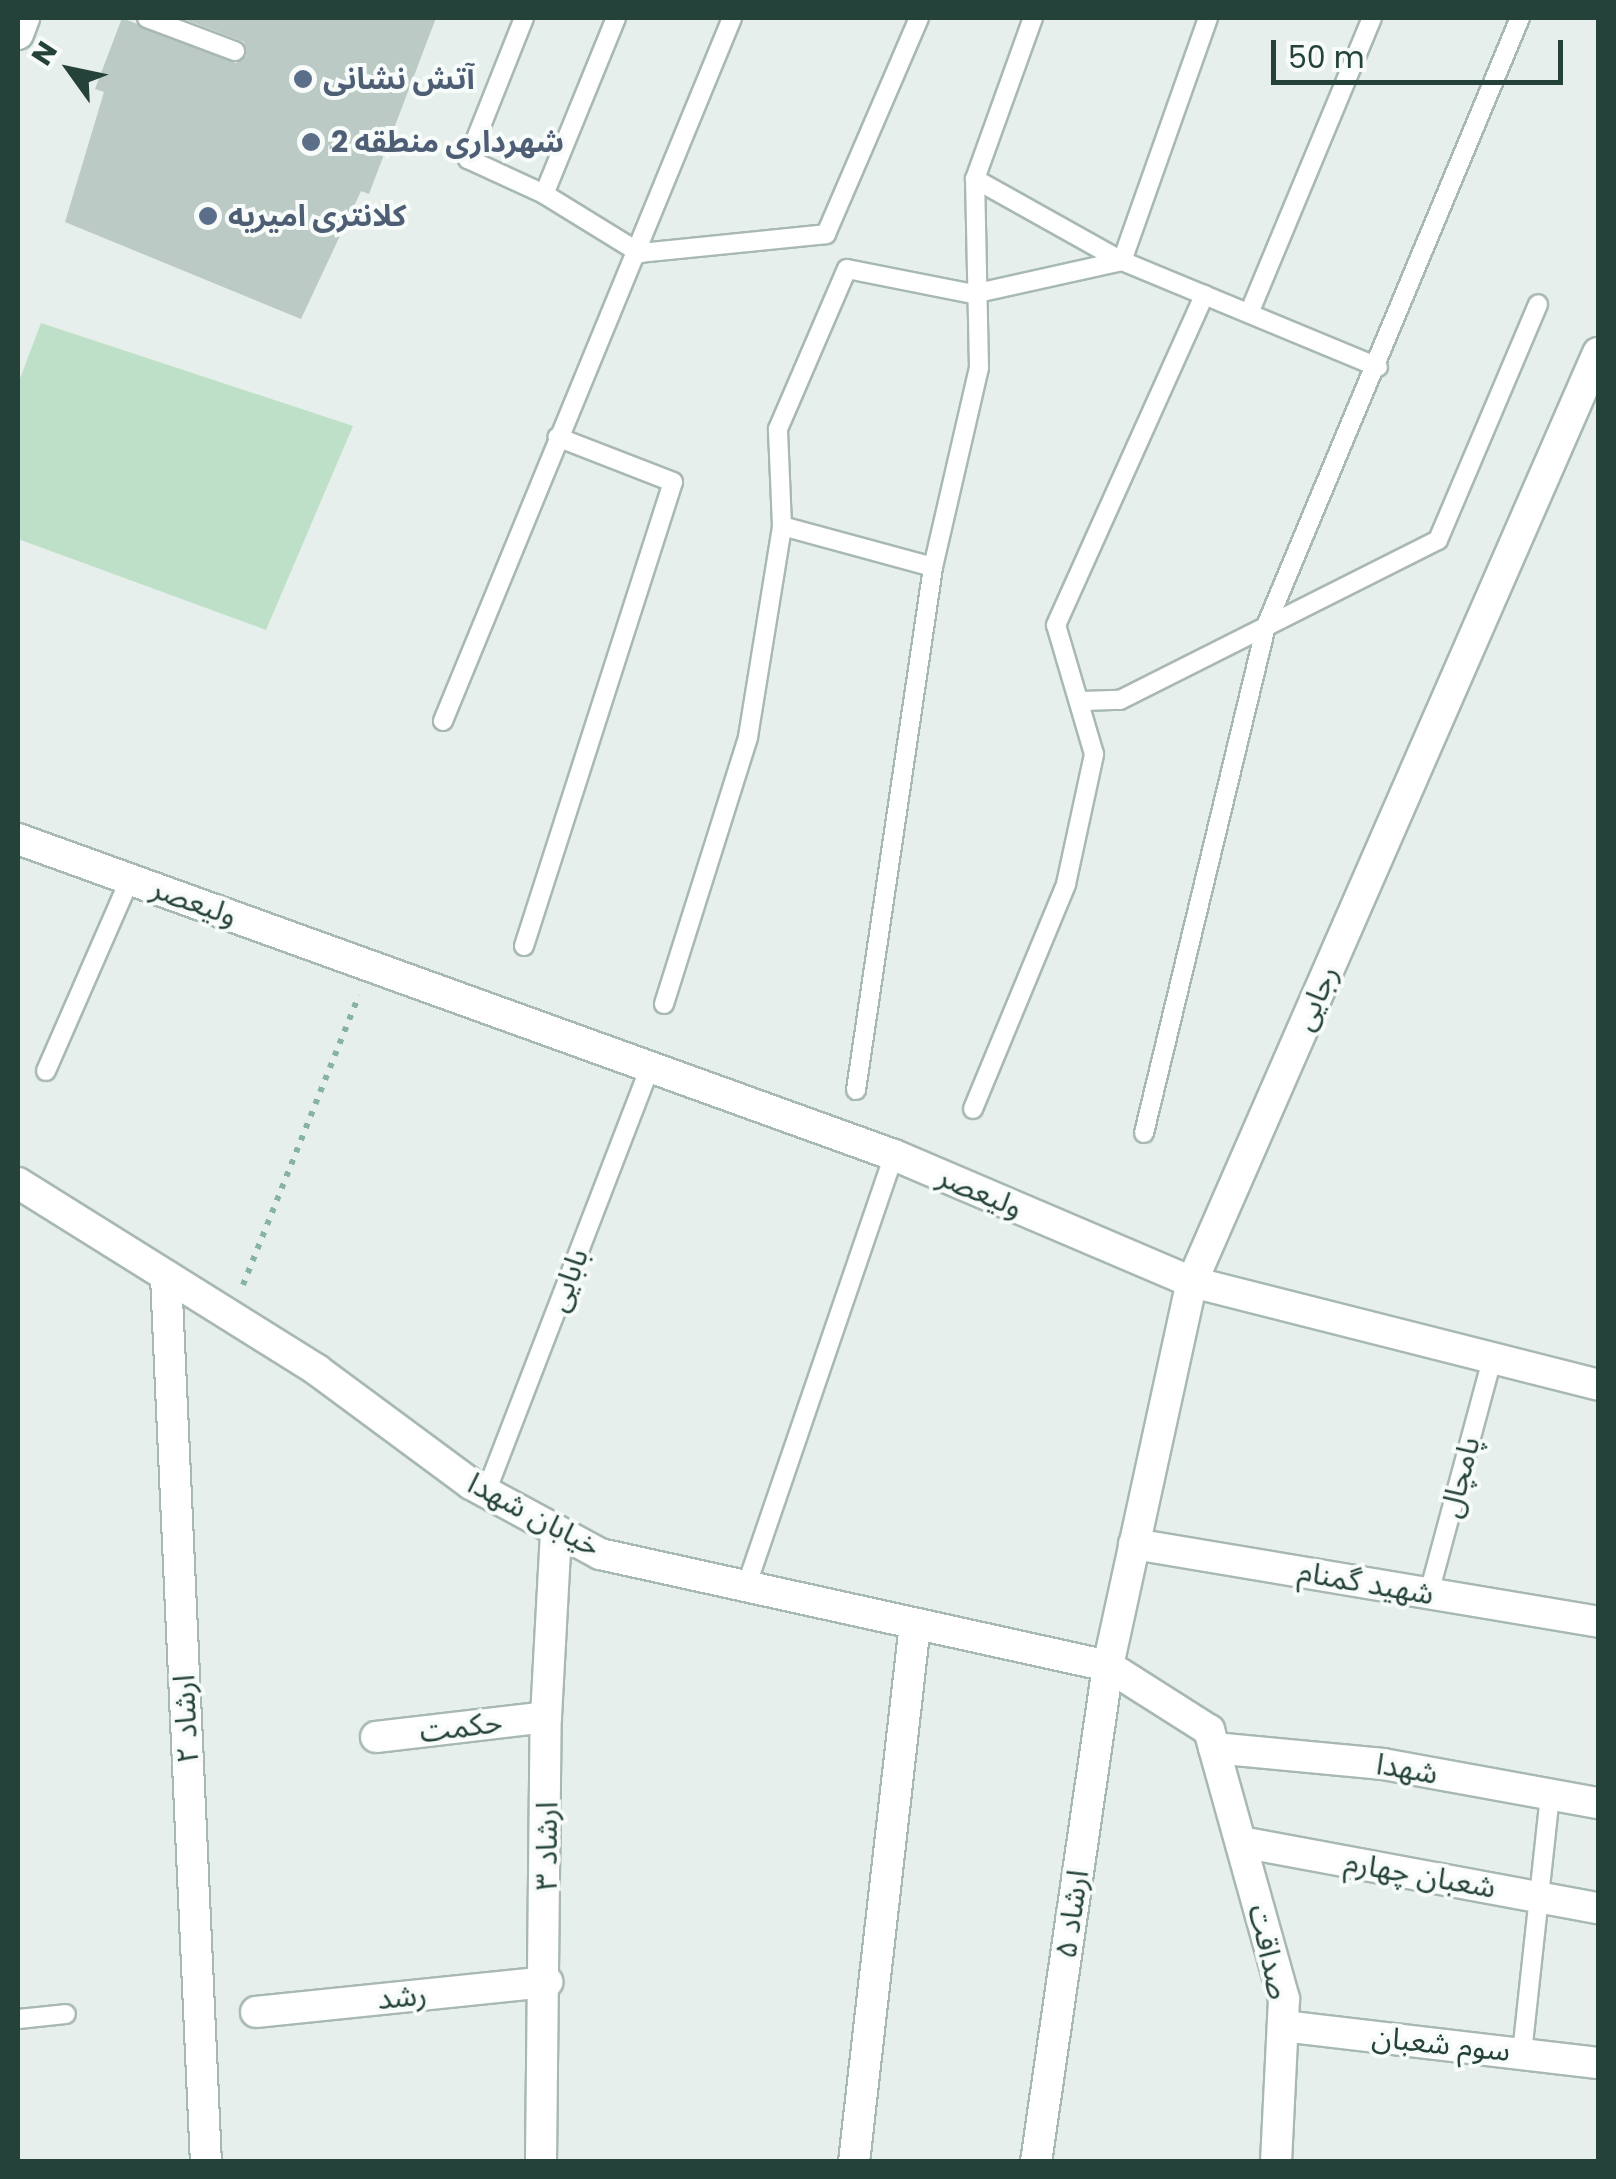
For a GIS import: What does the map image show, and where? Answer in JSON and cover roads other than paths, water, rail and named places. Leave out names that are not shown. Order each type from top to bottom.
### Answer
[{"type":"street","points":[[18,34],[24,18]]},
{"type":"street","name":"رجایی","points":[[1108,1666],[1192,1282],[1598,353]]},
{"type":"street","name":"ولیعصر","points":[[18,839],[894,1155],[1192,1282],[1598,1385]]},
{"type":"street","name":"خیابان شهدا","points":[[18,1183],[230,1316],[486,1492],[600,1554],[1108,1666],[1209,1730],[1214,1748]]},
{"type":"street","name":"ارشاد ۲","points":[[166,1276],[206,2162]]},
{"type":"street","name":"ارشاد ۳","points":[[541,2162],[547,1982],[546,1717],[556,1530]]},
{"type":"street","name":"شهید گمنام","points":[[1134,1544],[1598,1622]]},
{"type":"street","points":[[854,2162],[915,1624]]},
{"type":"street","name":"ارشاد ۵","points":[[1036,2162],[1108,1666]]},
{"type":"street","name":"حکمت","points":[[376,1737],[546,1717]]},
{"type":"street","name":"شهدا","points":[[1214,1748],[1383,1764],[1598,1803]]},
{"type":"street","name":"صداقت","points":[[1214,1748],[1284,1999],[1276,2162]]},
{"type":"street","name":"شعبان چهارم","points":[[1241,1842],[1598,1908]]},
{"type":"street","name":"رشد","points":[[256,2012],[547,1982]]},
{"type":"street","name":"سوم شعبان","points":[[1283,2026],[1598,2063]]},
{"type":"lane","points":[[147,18],[235,51]]},
{"type":"lane","points":[[524,18],[468,159],[544,194],[640,253],[826,234],[919,18]]},
{"type":"lane","points":[[544,194],[616,18]]},
{"type":"lane","points":[[444,721],[557,437],[640,253],[732,18]]},
{"type":"lane","points":[[856,1090],[933,566],[979,368],[974,294],[974,179],[1033,18]]},
{"type":"lane","points":[[1122,262],[1208,18]]},
{"type":"lane","points":[[1250,311],[1372,18]]},
{"type":"lane","points":[[1144,1133],[1266,626],[1378,367],[1520,18]]},
{"type":"lane","points":[[974,179],[1122,262],[1250,311],[1378,367]]},
{"type":"lane","points":[[664,1004],[748,737],[782,526],[778,429],[847,269],[974,294],[1122,262]]},
{"type":"lane","points":[[973,1109],[1066,884],[1094,754],[1082,700],[1056,624],[1204,295]]},
{"type":"lane","points":[[1082,700],[1120,700],[1438,540],[1538,304]]},
{"type":"lane","points":[[524,946],[673,482],[557,437]]},
{"type":"lane","points":[[782,526],[933,566]]},
{"type":"lane","points":[[46,1070],[130,879]]},
{"type":"lane","name":"بابایی","points":[[486,1492],[650,1067]]},
{"type":"lane","points":[[746,1586],[894,1155]]},
{"type":"lane","name":"پامچال","points":[[1429,1594],[1492,1360]]},
{"type":"lane","points":[[1522,2053],[1544,1897],[1550,1796]]},
{"type":"lane","points":[[18,2019],[66,2014]]},
{"type":"place","name":"آتش نشانی","points":[[303,79]]},
{"type":"place","name":"شهرداری منطقه 2","points":[[311,142]]},
{"type":"place","name":"کلانتری امیریه","points":[[208,216]]}]
